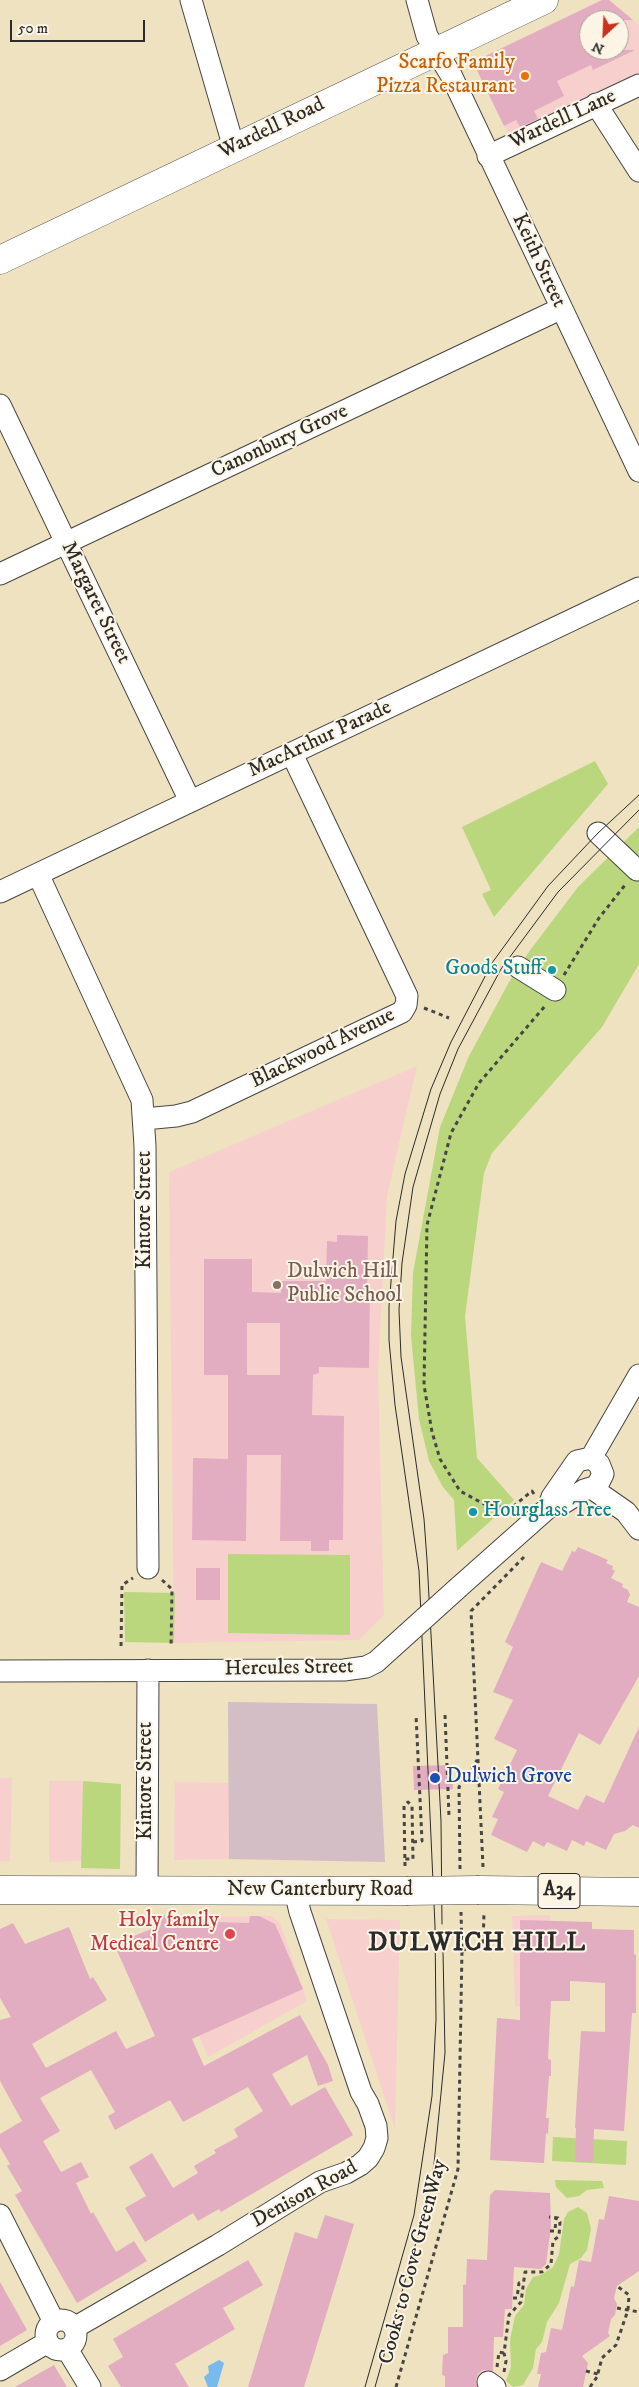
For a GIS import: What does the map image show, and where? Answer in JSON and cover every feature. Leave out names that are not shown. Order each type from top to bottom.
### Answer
[{"type":"main road","name":"Wardell Road","points":[[0,260],[544,0]]},
{"type":"main road","name":"New Canterbury Road","points":[[0,1890],[295,1892],[406,1878],[473,1890],[639,1892]]},
{"type":"street","points":[[191,0],[234,148]]},
{"type":"street","name":"Keith Street","points":[[417,0],[427,36],[451,75],[560,309],[639,471]]},
{"type":"street","name":"Wardell Lane","points":[[488,156],[639,85]]},
{"type":"street","points":[[596,104],[639,171]]},
{"type":"street","name":"Canonbury Grove","points":[[0,574],[560,309]]},
{"type":"street","name":"Margaret Street","points":[[0,405],[190,801]]},
{"type":"street","name":"MacArthur Parade","points":[[0,892],[639,588]]},
{"type":"street","name":"Blackwood Avenue","points":[[144,1119],[192,1112],[405,1007],[407,996],[292,754]]},
{"type":"street","points":[[598,832],[637,870]]},
{"type":"street","name":"Kintore Street","points":[[38,874],[138,1089],[144,1119],[148,1568]]},
{"type":"street","points":[[518,967],[555,990]]},
{"type":"street","points":[[541,1502],[552,1497],[570,1474],[577,1461],[591,1458],[639,1375]]},
{"type":"street","points":[[541,1502],[562,1504],[600,1483],[603,1474],[599,1464],[591,1458]]},
{"type":"street","points":[[570,1474],[573,1484],[589,1490],[626,1512],[639,1529]]},
{"type":"street","name":"Hercules Street","points":[[0,1671],[356,1669],[376,1662],[459,1587],[541,1502]]},
{"type":"street","name":"Kintore Street","points":[[147,1891],[148,1670]]},
{"type":"street","name":"Denison Road","points":[[74,2328],[218,2245],[320,2182],[353,2169],[368,2158],[374,2148],[377,2138],[376,2126],[368,2104],[361,2092],[300,1912],[295,1892]]},
{"type":"street","points":[[0,2215],[54,2322]]},
{"type":"street","points":[[0,2370],[57,2345],[75,2340],[74,2328],[65,2320],[54,2322],[46,2331],[57,2345],[90,2387]]},
{"type":"path","points":[[541,1502],[532,1491],[510,1510],[484,1504],[460,1491],[440,1459],[432,1432],[424,1385],[427,1225],[451,1133],[479,1083],[542,1010],[599,918],[637,870]]},
{"type":"path","points":[[405,1007],[449,1018]]},
{"type":"path","points":[[462,1950],[483,1946],[473,1890],[477,1760],[471,1611],[526,1556]]},
{"type":"path","points":[[121,1646],[122,1585],[148,1568],[172,1589],[171,1646]]},
{"type":"path","points":[[445,1714],[449,1816]]},
{"type":"path","points":[[413,1842],[422,1841],[416,1715]]},
{"type":"path","name":"Cooks to Cove GreenWay","points":[[396,2387],[458,2169],[462,1950],[473,1890],[459,1787],[477,1760]]},
{"type":"path","points":[[405,1859],[413,1859],[412,1806],[408,1802],[404,1806],[405,1859],[406,1878]]},
{"type":"path","points":[[495,2378],[506,2361],[504,2353],[509,2315],[520,2302],[525,2272],[542,2272],[551,2264],[553,2241],[558,2236],[560,2222],[556,2218],[550,2217]]},
{"type":"path","points":[[550,2231],[555,2231],[556,2218]]},
{"type":"path","points":[[513,2298],[517,2298],[519,2283],[523,2283]]},
{"type":"path","points":[[590,2387],[598,2374],[602,2358],[616,2345],[628,2310],[629,2295],[617,2286]]},
{"type":"path","points":[[617,2308],[639,2312]]},
{"type":"path","points":[[495,2378],[499,2352],[504,2353]]},
{"type":"path","points":[[586,2372],[598,2374]]},
{"type":"shaded area","points":[[602,0],[609,0],[621,10],[581,10]]},
{"type":"shaded area","points":[[579,11],[579,60],[629,60],[629,17],[639,25],[639,85],[515,143],[504,126],[474,64],[475,61]]},
{"type":"shaded area","name":"Dulwich Hill Public School","points":[[417,1066],[387,1196],[378,1373],[384,1615],[359,1640],[174,1643],[169,1172]]},
{"type":"shaded area","points":[[228,1702],[377,1704],[385,1862],[229,1859]]},
{"type":"shaded area","points":[[0,1778],[12,1778],[10,1862],[0,1861]]},
{"type":"shaded area","points":[[49,1781],[83,1781],[82,1861],[49,1862]]},
{"type":"shaded area","points":[[175,1782],[229,1783],[229,1859],[174,1860]]},
{"type":"shaded area","points":[[550,1915],[546,2012],[515,2006],[512,1916]]},
{"type":"shaded area","points":[[272,1916],[280,1923],[307,2001],[208,2057],[149,1917]]},
{"type":"shaded area","points":[[326,1919],[400,1920],[395,2129]]},
{"type":"green space","points":[[595,761],[608,784],[494,917],[482,894],[491,890],[462,827]]},
{"type":"green space","points":[[639,827],[639,964],[602,1027],[492,1153],[484,1173],[465,1316],[477,1458],[514,1500],[457,1551],[454,1500],[443,1487],[429,1461],[419,1419],[411,1336],[413,1273],[440,1127],[469,1056],[509,982],[528,953],[578,887]]},
{"type":"green space","points":[[228,1554],[350,1555],[350,1635],[228,1633]]},
{"type":"green space","points":[[124,1592],[175,1593],[174,1643],[125,1642]]},
{"type":"green space","points":[[83,1781],[121,1784],[120,1869],[81,1868]]},
{"type":"green space","points":[[553,2137],[627,2141],[626,2165],[552,2161]]},
{"type":"green space","points":[[555,2180],[602,2181],[604,2188],[587,2190],[579,2196],[567,2198],[556,2187]]},
{"type":"green space","points":[[578,2207],[587,2213],[591,2229],[587,2250],[581,2258],[570,2264],[559,2303],[547,2322],[542,2342],[536,2349],[533,2368],[523,2385],[513,2387],[506,2381],[511,2367],[510,2340],[515,2316],[524,2305],[526,2289],[533,2277],[541,2275],[553,2267],[559,2254],[564,2219],[568,2212]]},
{"type":"water","points":[[219,2360],[224,2363],[217,2387],[208,2387],[204,2377],[209,2373],[208,2366]]},
{"type":"building","points":[[602,0],[609,0],[621,10],[581,10]]},
{"type":"building","points":[[579,11],[579,60],[614,60],[593,70],[591,65],[557,81],[564,96],[534,111],[538,119],[520,127],[516,120],[504,126],[473,62]]},
{"type":"building","points":[[337,1235],[368,1236],[367,1292],[370,1292],[369,1368],[319,1367],[319,1373],[313,1375],[312,1415],[344,1416],[343,1540],[329,1540],[329,1551],[311,1551],[311,1541],[280,1541],[281,1455],[247,1455],[246,1541],[192,1540],[193,1458],[228,1459],[228,1375],[204,1375],[204,1259],[252,1259],[252,1292],[281,1293],[280,1281],[326,1281],[327,1241],[337,1242]],"holes":[[[247,1323],[280,1323],[280,1375],[247,1375]]]},
{"type":"building","points":[[578,1547],[608,1560],[606,1563],[613,1566],[612,1569],[615,1571],[611,1578],[623,1584],[622,1587],[628,1590],[630,1595],[627,1602],[639,1607],[639,1676],[600,1745],[579,1733],[548,1796],[578,1810],[586,1795],[604,1803],[639,1727],[639,1828],[633,1825],[625,1831],[614,1834],[606,1850],[586,1841],[584,1846],[572,1840],[567,1851],[547,1842],[544,1847],[533,1841],[527,1852],[491,1835],[498,1819],[492,1817],[504,1792],[498,1789],[517,1750],[494,1739],[513,1700],[493,1692],[513,1647],[505,1642],[541,1562],[562,1571],[572,1551],[575,1552]]},
{"type":"building","points":[[196,1568],[220,1568],[220,1600],[196,1600]]},
{"type":"building","points":[[452,1765],[453,1789],[414,1790],[413,1766]]},
{"type":"building","points":[[161,1915],[180,1916],[180,1921],[249,1923],[250,1916],[259,1916],[275,1924],[303,1989],[192,2039],[204,2066],[300,2015],[328,2065],[333,2081],[318,2086],[307,2055],[272,2074],[291,2106],[325,2087],[353,2135],[221,2212],[219,2209],[198,2221],[193,2213],[145,2242],[125,2208],[146,2196],[129,2167],[152,2153],[173,2188],[198,2173],[194,2166],[216,2153],[214,2150],[238,2137],[234,2129],[263,2111],[248,2087],[183,2122],[170,2100],[115,2130],[108,2116],[115,2112],[91,2070],[40,2098],[60,2131],[43,2141],[61,2172],[81,2162],[89,2177],[76,2183],[91,2214],[93,2212],[116,2252],[134,2241],[147,2261],[77,2303],[15,2195],[22,2191],[7,2166],[10,2164],[0,2147],[0,2134],[22,2121],[0,2081],[0,2020],[11,2017],[0,1998],[0,1929],[13,1923],[25,1944],[69,1927],[90,1979],[93,1977],[107,2000],[32,2044],[46,2068],[116,2031],[126,2049],[155,2036],[114,1944],[161,1925]]},
{"type":"building","points":[[520,1920],[592,1922],[592,1929],[634,1930],[636,2013],[632,2013],[624,2131],[594,2129],[593,2162],[575,2162],[575,2128],[581,2031],[605,2032],[605,1983],[570,1981],[570,2001],[551,2001],[548,2059],[551,2060],[551,2076],[549,2076],[546,2118],[549,2118],[544,2163],[490,2160],[497,2018],[520,2020]]},
{"type":"building","points":[[495,2190],[550,2193],[551,2227],[546,2264],[541,2269],[514,2267],[512,2309],[505,2309],[503,2337],[494,2337],[493,2371],[483,2370],[478,2374],[476,2380],[477,2387],[445,2387],[445,2376],[442,2375],[443,2355],[448,2353],[448,2327],[463,2327],[463,2285],[466,2284],[467,2259],[487,2260],[490,2195]]},
{"type":"building","points":[[609,2196],[639,2201],[639,2271],[617,2286],[614,2298],[617,2304],[615,2315],[611,2319],[608,2333],[610,2336],[582,2356],[588,2363],[583,2387],[538,2387],[541,2374],[537,2374],[541,2353],[546,2352],[551,2328],[562,2330],[571,2286],[574,2287],[579,2260],[591,2262],[599,2219],[604,2220]]},
{"type":"building","points":[[325,2215],[354,2224],[304,2387],[248,2387],[295,2232],[317,2239]]},
{"type":"building","points":[[248,2260],[263,2285],[223,2308],[235,2329],[175,2364],[189,2387],[121,2387],[108,2366],[123,2357],[113,2339]]},
{"type":"building","points":[[0,2282],[27,2330],[0,2346]]},
{"type":"building","points":[[54,2365],[67,2387],[15,2387]]},
{"type":"tram line","points":[[365,2387],[414,2215],[432,2096],[436,2020],[435,1926],[419,1571],[395,1405],[389,1340],[389,1306],[396,1221],[405,1174],[431,1089],[451,1042],[492,963],[548,886],[598,833],[639,795]]},
{"type":"tram line","points":[[442,1924],[441,1821],[427,1560],[424,1519],[401,1357],[399,1310],[402,1263],[413,1187],[440,1094],[458,1049],[501,969],[558,892],[639,810]]},
{"type":"tram line","points":[[375,2387],[424,2214],[434,2164],[445,2053],[443,1951]]},
{"type":"place","name":"Scarfo Family Pizza Restaurant","points":[[525,76]]},
{"type":"place","name":"Goods Stuff","points":[[552,970]]},
{"type":"place","name":"Dulwich Hill Public School","points":[[277,1285]]},
{"type":"place","name":"Hourglass Tree","points":[[473,1512]]},
{"type":"place","name":"Dulwich Grove","points":[[435,1778]]},
{"type":"place","name":"Holy family Medical Centre","points":[[230,1934]]},
{"type":"district","name":"DULWICH HILL","points":[[477,1945]]}]
